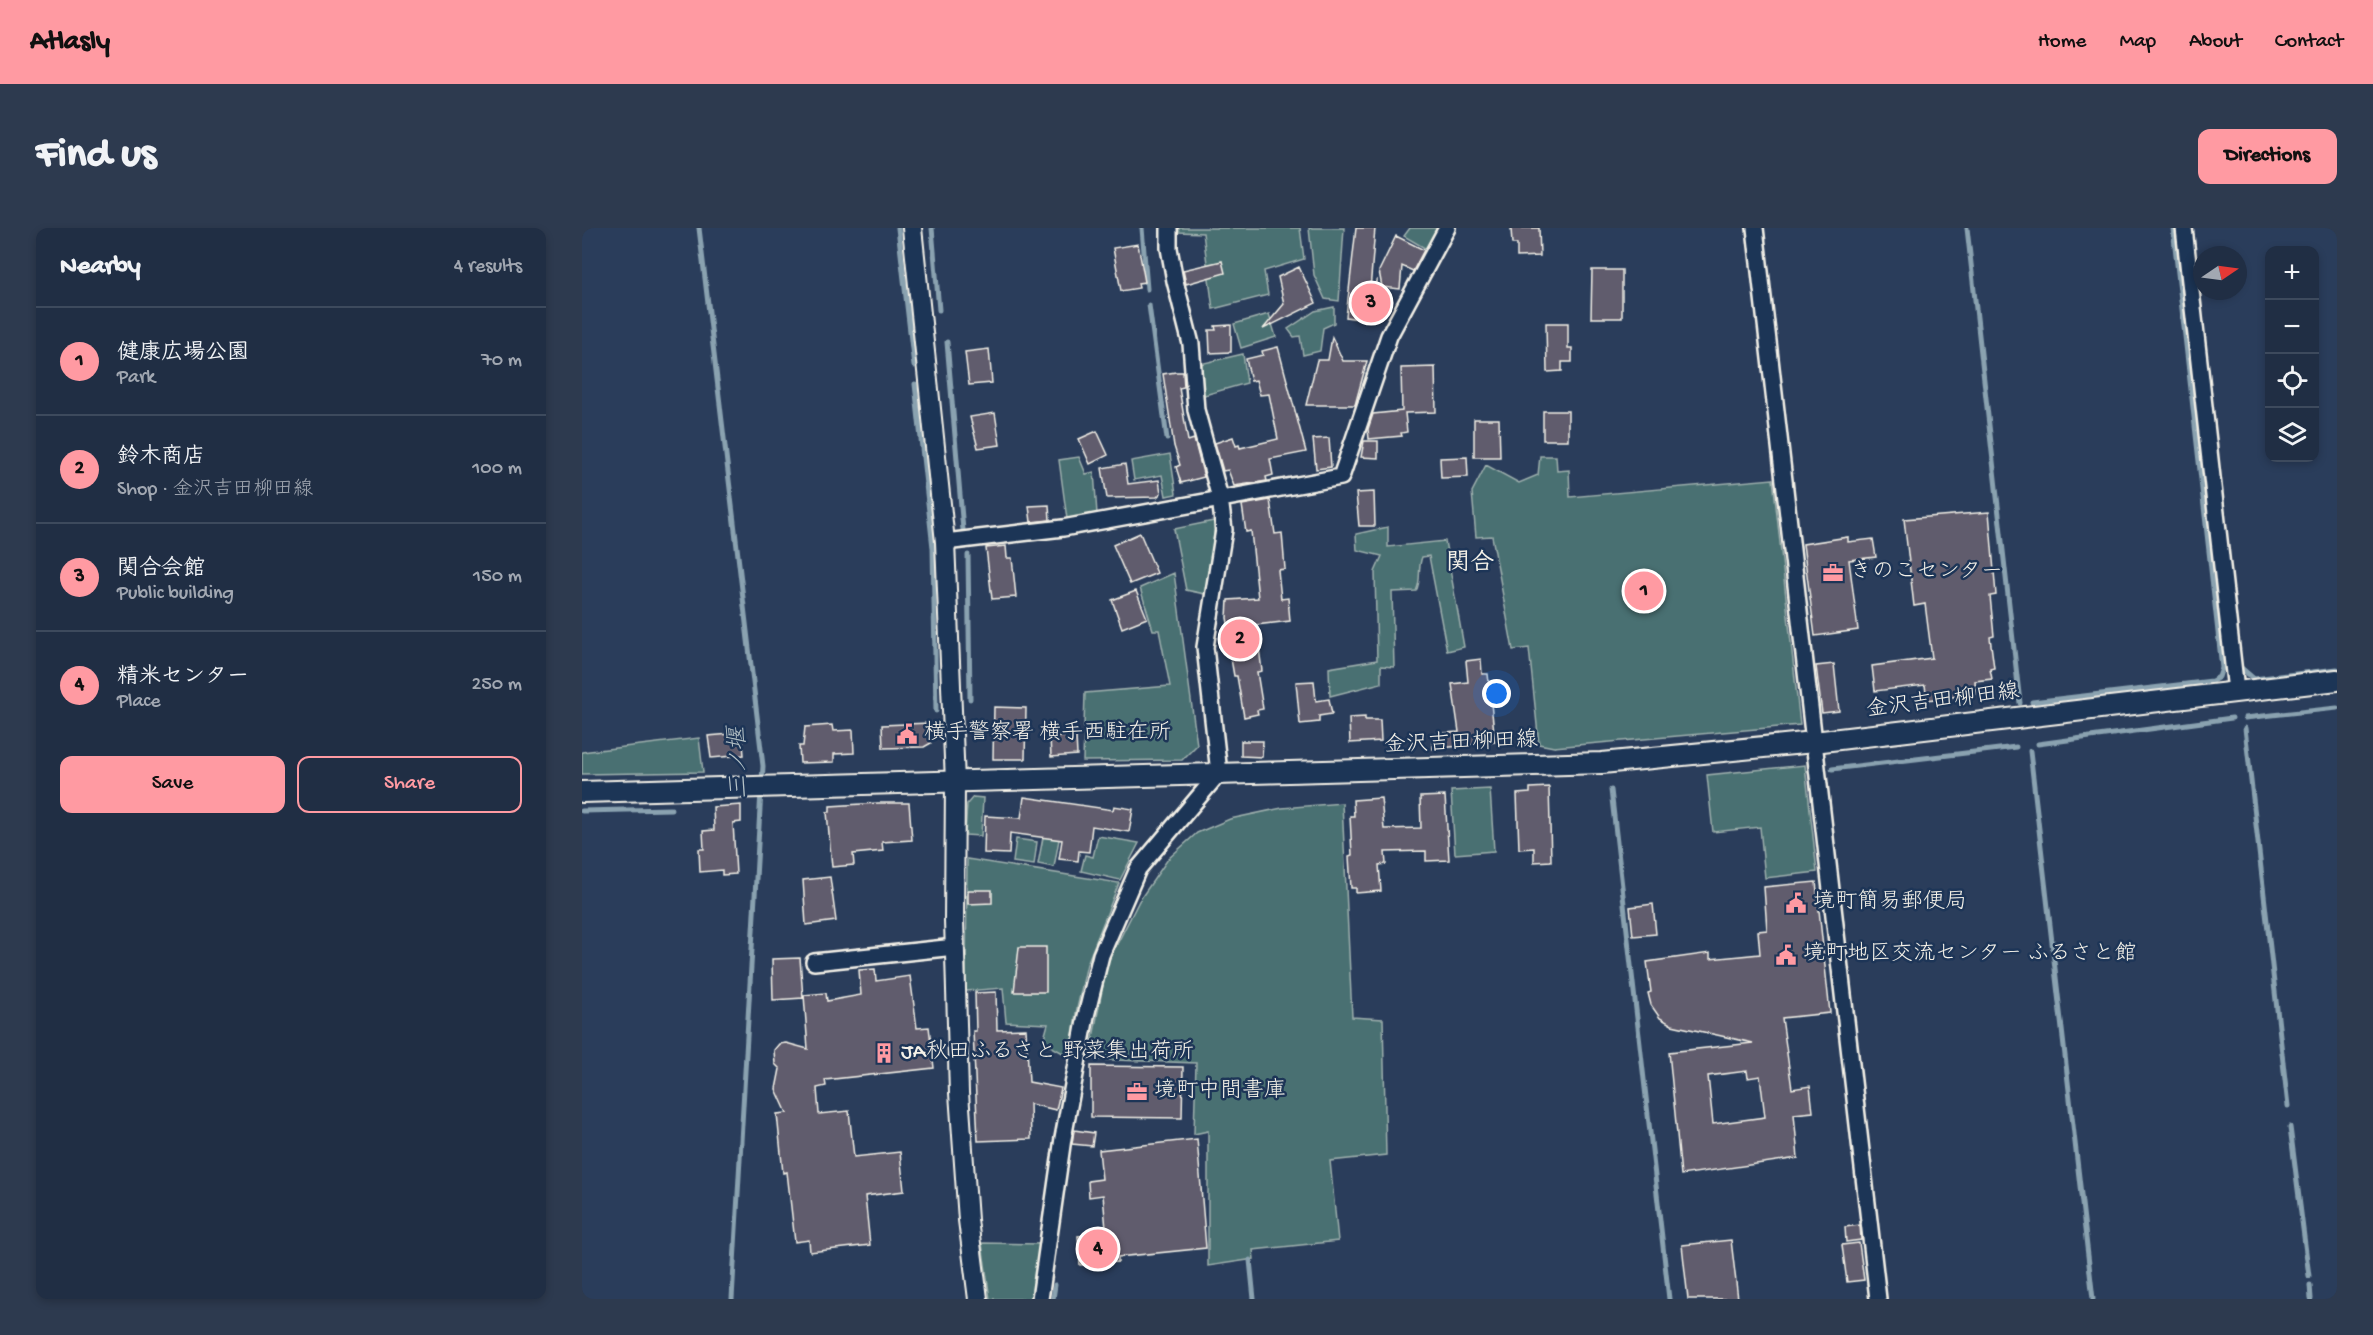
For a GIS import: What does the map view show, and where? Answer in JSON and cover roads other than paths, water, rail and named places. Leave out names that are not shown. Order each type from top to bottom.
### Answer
[{"type":"main road","name":"金沢吉田柳田線","points":[[582,792],[1602,763],[1814,742],[2337,680]]},
{"type":"street","points":[[912,228],[945,542],[955,782],[955,947],[961,1136],[978,1299]]},
{"type":"street","points":[[1040,1299],[1063,1138],[1086,1016],[1101,955],[1138,868],[1219,774],[1204,647],[1224,530],[1220,498],[1196,410],[1191,344],[1175,281],[1169,249],[1169,228]]},
{"type":"street","points":[[945,542],[1063,528],[1341,477],[1389,336],[1447,228]]},
{"type":"street","points":[[1755,228],[1878,1299]]},
{"type":"street","points":[[2184,228],[2236,691]]},
{"type":"street","points":[[814,962],[955,947]]},
{"type":"waterway","name":"三ノ堰","points":[[699,228],[763,766],[762,782]]},
{"type":"waterway","points":[[898,228],[914,366]]},
{"type":"waterway","points":[[932,228],[939,310]]},
{"type":"waterway","points":[[1142,228],[1147,289]]},
{"type":"waterway","points":[[1967,228],[2020,703]]},
{"type":"waterway","points":[[2032,702],[2212,681],[2219,677],[2222,668],[2173,228]]},
{"type":"waterway","points":[[1149,305],[1167,439]]},
{"type":"waterway","points":[[947,342],[963,530]]},
{"type":"waterway","points":[[915,384],[933,548],[936,711]]},
{"type":"waterway","points":[[968,555],[970,699]]},
{"type":"waterway","points":[[2239,663],[2239,666],[2254,679],[2337,669]]},
{"type":"waterway","points":[[2245,718],[2337,708]]},
{"type":"waterway","points":[[2038,744],[2232,718]]},
{"type":"waterway","points":[[2245,728],[2288,1106]]},
{"type":"waterway","points":[[1832,769],[2016,747]]},
{"type":"waterway","points":[[2030,751],[2093,1299]]},
{"type":"waterway","points":[[1611,790],[1669,1299]]},
{"type":"waterway","name":"三ノ堰","points":[[732,1299],[761,791]]},
{"type":"waterway","points":[[582,811],[671,809]]},
{"type":"waterway","points":[[2290,1127],[2309,1276]]},
{"type":"waterway","points":[[1250,1260],[1254,1299]]},
{"type":"waterway","points":[[1053,1299],[1055,1285]]},
{"type":"waterway","points":[[2310,1285],[2311,1299]]},
{"type":"place","name":"関合会館","points":[[1371,303]]},
{"type":"place","name":"きのこセンター","points":[[1833,573]]},
{"type":"place","name":"健康広場公園","points":[[1644,591]]},
{"type":"place","name":"鈴木商店","points":[[1240,639]]},
{"type":"place","name":"横手警察署 横手西駐在所","points":[[907,734]]},
{"type":"place","name":"境町簡易郵便局","points":[[1796,903]]},
{"type":"place","name":"境町地区交流センター ふるさと館","points":[[1786,955]]},
{"type":"place","name":"JA秋田ふるさと 野菜集出荷所","points":[[884,1053]]},
{"type":"place","name":"境町中間書庫","points":[[1137,1092]]},
{"type":"place","name":"精米センター","points":[[1098,1249]]},
{"type":"district","name":"関合","points":[[1470,564]]}]
